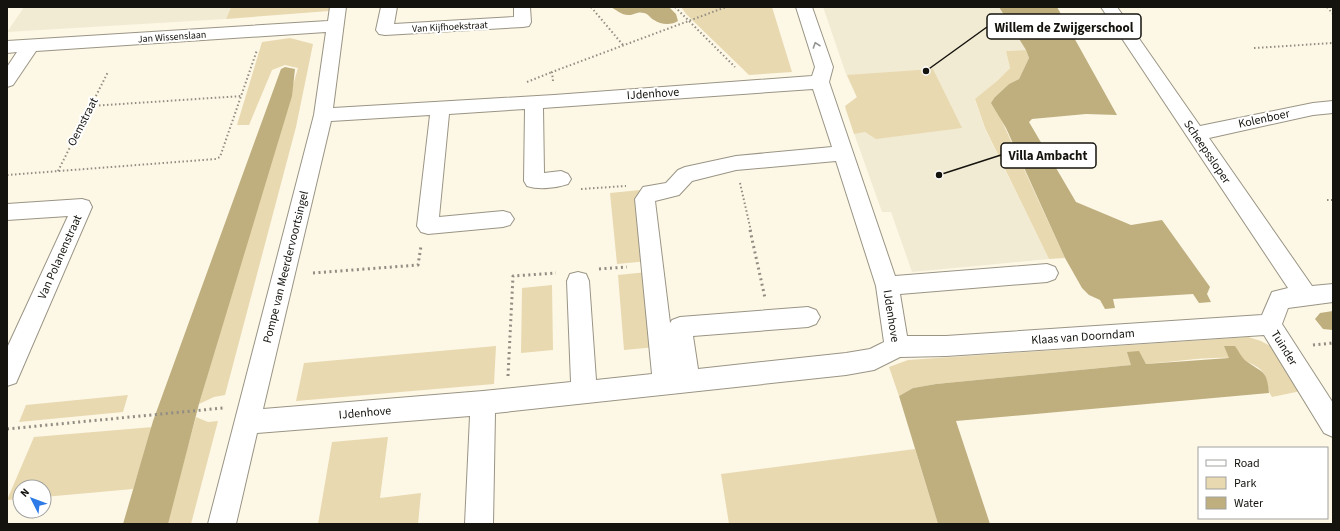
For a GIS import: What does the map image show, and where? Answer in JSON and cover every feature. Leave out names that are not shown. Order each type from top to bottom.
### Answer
[{"type":"street","name":"Van Kijfhoekstraat","points":[[389,7],[385,30],[523,22],[522,7]]},
{"type":"street","name":"IJdenhove","points":[[247,422],[495,401],[846,364],[874,359],[897,347],[887,286],[820,82],[824,67],[804,7]]},
{"type":"street","name":"Scheepssloper","points":[[1109,7],[1306,296]]},
{"type":"street","name":"Jan Wissenslaan","points":[[7,47],[264,31],[337,16]]},
{"type":"street","name":"Pompe van Meerdervoortsingel","points":[[222,524],[323,115],[337,16]]},
{"type":"street","points":[[7,81],[30,46]]},
{"type":"street","name":"IJdenhove","points":[[323,115],[544,102],[820,82]]},
{"type":"street","points":[[544,102],[534,181],[561,179]]},
{"type":"street","name":"Kolenboer","points":[[1195,134],[1313,109],[1333,107]]},
{"type":"street","points":[[440,108],[428,226],[504,219]]},
{"type":"street","points":[[676,382],[652,264],[645,199],[650,193],[672,190],[686,175],[736,163],[844,153]]},
{"type":"street","name":"Van Polanenstraat","points":[[7,212],[82,207],[7,375]]},
{"type":"street","points":[[887,286],[1047,273]]},
{"type":"street","points":[[578,276],[584,391]]},
{"type":"street","name":"Tuinder","points":[[1333,293],[1280,299],[1270,325],[1325,398],[1333,425]]},
{"type":"street","points":[[676,382],[680,327],[808,316]]},
{"type":"street","name":"Klaas van Doorndam","points":[[897,347],[946,346],[1270,325]]},
{"type":"street","points":[[479,524],[495,401]]},
{"type":"path","points":[[591,7],[623,45]]},
{"type":"path","points":[[675,7],[754,86]]},
{"type":"path","points":[[544,102],[552,72],[726,7]]},
{"type":"path","points":[[1327,7],[1333,14]]},
{"type":"path","points":[[7,175],[216,160],[220,157],[264,31]]},
{"type":"path","points":[[1254,48],[1333,43]]},
{"type":"path","name":"Oemstraat","points":[[58,171],[108,72]]},
{"type":"path","points":[[91,106],[242,96]]},
{"type":"path","points":[[736,163],[770,320]]},
{"type":"path","points":[[561,179],[563,191],[641,185],[650,193]]},
{"type":"path","points":[[1327,200],[1333,200]]},
{"type":"path","points":[[495,401],[513,276],[578,276],[652,264]]},
{"type":"path","points":[[313,273],[418,265]]},
{"type":"path","points":[[7,429],[209,409]]},
{"type":"shaded area","points":[[24,7],[231,7],[226,19],[7,32]]},
{"type":"shaded area","points":[[823,7],[999,7],[1026,50],[1006,51],[1010,68],[975,100],[985,129],[1049,259],[912,272],[891,212],[882,212],[845,108],[857,98],[846,74]]},
{"type":"green space","points":[[231,7],[330,7],[329,11],[226,19]]},
{"type":"green space","points":[[681,7],[772,7],[792,72],[749,75],[686,14]]},
{"type":"green space","points":[[290,38],[313,44],[296,127],[225,395],[214,397],[199,404],[298,68],[285,65],[272,70],[249,125],[237,125],[262,42]]},
{"type":"green space","points":[[1026,50],[1029,58],[1019,79],[1009,84],[995,97],[1000,117],[1065,258],[1049,259],[985,128],[975,99],[1010,68],[1006,51]]},
{"type":"green space","points":[[933,69],[962,128],[876,139],[865,132],[854,134],[845,106],[857,97],[847,75]]},
{"type":"green space","points":[[640,190],[649,261],[617,264],[610,193]]},
{"type":"green space","points":[[647,272],[656,347],[624,350],[618,275]]},
{"type":"green space","points":[[552,285],[553,350],[521,353],[522,288]]},
{"type":"green space","points":[[1248,337],[1261,341],[1272,347],[1301,391],[1272,397],[1263,372],[1250,363],[1242,360],[1229,358],[1208,358],[1146,364],[1139,352],[1131,365],[936,384],[913,388],[899,396],[889,367],[908,360]]},
{"type":"green space","points":[[496,346],[494,384],[296,401],[304,363]]},
{"type":"green space","points":[[128,395],[123,412],[19,422],[26,405]]},
{"type":"green space","points":[[196,417],[208,422],[218,421],[191,524],[166,524]]},
{"type":"green space","points":[[153,427],[133,489],[52,496],[52,479],[16,479],[34,437]]},
{"type":"green space","points":[[388,437],[380,498],[421,493],[418,524],[318,524],[332,442]]},
{"type":"green space","points":[[915,449],[938,524],[729,524],[721,474]]},
{"type":"green space","points":[[12,488],[12,500],[7,500]]},
{"type":"water","points":[[611,7],[669,7],[676,14],[678,21],[663,24],[640,12],[626,15]]},
{"type":"water","points":[[999,7],[1057,7],[1117,115],[1086,114],[1032,119],[1029,122],[1076,202],[1131,225],[1162,220],[1210,287],[1207,294],[1211,302],[1199,303],[1193,294],[1113,299],[1115,308],[1105,309],[1100,300],[1089,295],[1082,288],[1065,258],[1006,128],[991,103],[995,97],[1009,84],[1019,79],[1029,58],[1026,50]]},
{"type":"water","points":[[285,67],[295,69],[292,96],[199,404],[168,524],[123,524],[153,421],[281,69]]},
{"type":"water","points":[[1333,311],[1333,330],[1323,329],[1315,319],[1320,313]]},
{"type":"water","points":[[1224,346],[1235,346],[1245,360],[1263,372],[1267,380],[1269,393],[956,421],[990,524],[938,524],[899,396],[913,388],[936,384],[1131,365],[1127,352],[1139,351],[1146,364],[1229,358]]},
{"type":"place","name":"Willem de Zwijgerschool","points":[[926,71]]},
{"type":"place","name":"Villa Ambacht","points":[[939,175]]}]
